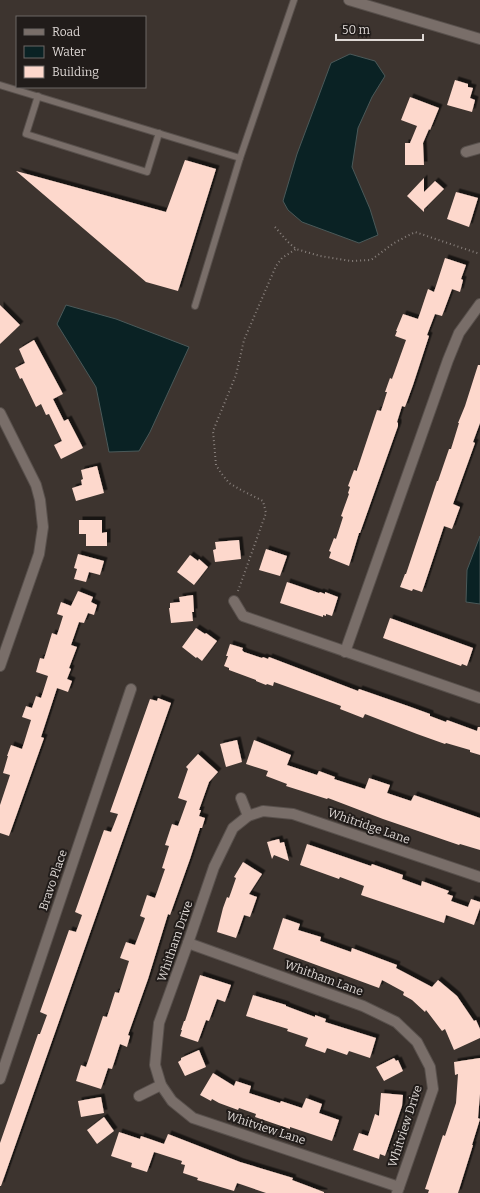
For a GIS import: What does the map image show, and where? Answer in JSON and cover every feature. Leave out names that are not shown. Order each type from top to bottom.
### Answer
[{"type":"street","points":[[349,0],[480,39]]},
{"type":"street","points":[[466,152],[480,148]]},
{"type":"street","points":[[345,652],[448,360],[459,333],[480,304]]},
{"type":"street","points":[[0,413],[36,485],[40,500],[43,527],[37,559],[0,666]]},
{"type":"street","points":[[234,601],[243,616],[480,698]]},
{"type":"street","name":"Bravo Place","points":[[0,1079],[131,689]]},
{"type":"street","points":[[241,798],[248,816]]},
{"type":"street","name":"Whitridge Lane","points":[[248,816],[263,812],[293,814],[480,877]]},
{"type":"street","name":"Whitham Drive","points":[[161,1085],[155,1064],[159,1023],[214,867],[233,828],[248,816]]},
{"type":"street","name":"Whitham Lane","points":[[188,943],[363,1006],[396,1022],[417,1042],[430,1067]]},
{"type":"street","name":"Whitview Drive","points":[[398,1190],[433,1089],[430,1067]]},
{"type":"street","points":[[139,1096],[161,1085]]},
{"type":"street","name":"Whitview Lane","points":[[161,1085],[172,1101],[193,1118],[398,1190]]},
{"type":"lane","points":[[195,306],[240,158],[294,0]]},
{"type":"lane","points":[[0,85],[240,158]]},
{"type":"lane","points":[[38,96],[26,134],[147,172],[159,133]]},
{"type":"path","points":[[275,227],[288,242],[296,248],[320,256],[351,261],[371,260],[394,243],[415,232],[480,254]]},
{"type":"path","points":[[234,601],[266,513],[263,501],[241,490],[220,473],[216,465],[213,431],[236,375],[244,340],[276,266],[282,258],[296,248]]},
{"type":"water","points":[[350,54],[375,61],[385,76],[372,97],[358,128],[352,167],[370,209],[378,235],[359,243],[302,222],[288,210],[283,201],[297,154],[331,63]]},
{"type":"water","points":[[66,305],[116,319],[189,347],[150,432],[139,451],[109,452],[96,387],[57,324]]},
{"type":"water","points":[[480,536],[480,604],[466,602],[467,570]]},
{"type":"building","points":[[455,80],[468,84],[468,87],[473,88],[470,98],[475,100],[472,112],[447,105]]},
{"type":"building","points":[[410,97],[439,108],[423,143],[424,165],[405,165],[405,143],[410,143],[417,126],[401,120]]},
{"type":"building","points":[[185,160],[216,169],[178,291],[146,282],[16,171],[166,212]]},
{"type":"building","points":[[424,178],[424,192],[435,181],[444,189],[424,209],[424,212],[407,196]]},
{"type":"building","points":[[456,192],[478,198],[469,227],[447,219]]},
{"type":"building","points":[[445,258],[466,265],[461,279],[463,280],[460,292],[452,289],[442,316],[435,314],[427,335],[429,336],[413,385],[405,407],[402,406],[397,422],[398,426],[359,533],[349,566],[329,558],[331,552],[329,551],[334,538],[336,539],[343,517],[341,516],[349,494],[350,487],[348,486],[354,470],[357,471],[377,410],[381,411],[387,392],[385,392],[390,378],[392,379],[406,340],[395,336],[396,331],[403,314],[418,319],[428,289],[434,292]]},
{"type":"building","points":[[0,305],[20,325],[0,344]]},
{"type":"building","points":[[34,340],[63,394],[53,399],[64,421],[68,419],[83,448],[61,459],[54,445],[62,441],[49,414],[46,415],[41,404],[36,407],[22,378],[20,379],[15,368],[25,363],[19,349]]},
{"type":"building","points":[[478,365],[480,365],[480,423],[473,442],[475,443],[453,504],[460,507],[452,529],[444,526],[422,592],[413,589],[412,591],[400,587],[406,574],[437,481],[449,449],[451,449],[458,423]]},
{"type":"building","points":[[97,466],[104,493],[76,501],[72,488],[82,485],[81,480],[83,479],[81,470]]},
{"type":"building","points":[[79,520],[102,520],[102,533],[107,532],[107,546],[86,546],[86,534],[79,534]]},
{"type":"building","points":[[239,540],[241,559],[215,562],[213,550],[216,549],[215,542]]},
{"type":"building","points":[[266,549],[287,556],[280,576],[259,570]]},
{"type":"building","points":[[78,554],[104,561],[100,575],[89,572],[86,582],[74,579],[77,569],[74,568]]},
{"type":"building","points":[[190,555],[198,561],[199,559],[208,567],[194,585],[177,572]]},
{"type":"building","points":[[287,582],[319,593],[325,594],[325,592],[338,597],[332,616],[326,614],[326,616],[323,615],[323,617],[280,603]]},
{"type":"building","points":[[78,591],[93,597],[91,602],[97,605],[94,615],[88,613],[84,623],[79,622],[71,645],[77,647],[69,668],[71,669],[67,679],[72,681],[68,692],[57,688],[41,737],[44,738],[9,836],[0,833],[0,805],[10,775],[3,773],[7,756],[11,745],[22,749],[31,720],[22,717],[26,706],[32,708],[36,696],[41,698],[48,676],[36,672],[40,658],[44,659],[52,633],[57,635],[63,616],[57,614],[61,602],[71,606]]},
{"type":"building","points":[[193,595],[193,621],[171,623],[169,608],[170,603],[180,602],[179,597]]},
{"type":"building","points":[[390,618],[473,648],[467,666],[462,664],[461,666],[383,638]]},
{"type":"building","points":[[196,628],[217,641],[202,661],[182,647]]},
{"type":"building","points":[[230,644],[243,648],[242,650],[244,652],[262,658],[268,659],[269,657],[358,691],[359,689],[430,714],[430,716],[446,722],[447,720],[477,731],[478,727],[480,727],[480,755],[470,752],[470,750],[446,743],[445,744],[365,714],[363,718],[340,709],[341,706],[274,682],[273,686],[266,685],[229,670],[229,668],[224,666],[228,656],[226,656]]},
{"type":"building","points":[[158,698],[171,703],[0,1186],[0,1143],[38,1034],[40,1034],[47,1015],[40,1012],[69,930],[76,932],[82,915],[75,912],[104,830],[111,832],[118,814],[110,812],[150,699],[157,701]]},
{"type":"building","points":[[237,740],[242,762],[226,767],[220,744]]},
{"type":"building","points":[[254,740],[291,755],[287,765],[317,775],[319,771],[335,777],[334,779],[365,789],[369,778],[390,785],[387,793],[411,801],[414,795],[480,818],[480,850],[460,844],[459,845],[328,798],[327,799],[286,786],[287,784],[266,776],[268,771],[246,764]]},
{"type":"building","points":[[198,754],[218,772],[209,782],[199,810],[201,810],[199,816],[205,818],[202,828],[200,828],[170,915],[168,914],[148,979],[128,1035],[130,1036],[127,1047],[120,1044],[112,1069],[108,1068],[101,1089],[76,1081],[81,1065],[86,1067],[103,1016],[107,1017],[115,992],[119,993],[129,961],[120,958],[126,942],[135,945],[145,918],[140,916],[147,895],[155,898],[165,869],[162,868],[169,846],[165,845],[172,824],[178,826],[187,801],[178,798],[188,769],[186,767]]},
{"type":"building","points":[[279,839],[280,843],[284,842],[289,861],[274,855],[272,859],[267,842]]},
{"type":"building","points":[[307,844],[371,866],[372,864],[403,875],[402,879],[421,886],[422,881],[449,891],[447,894],[453,896],[451,901],[468,907],[471,899],[480,902],[480,908],[474,925],[446,915],[444,923],[361,895],[364,886],[300,865]]},
{"type":"building","points":[[243,862],[262,874],[249,894],[257,897],[250,917],[244,915],[236,938],[217,932],[223,908],[227,897],[229,898],[236,878],[234,877]]},
{"type":"building","points":[[283,918],[300,924],[298,930],[321,937],[320,941],[351,952],[352,948],[397,965],[396,968],[432,987],[438,980],[457,996],[474,1021],[476,1020],[480,1029],[480,1038],[454,1050],[445,1029],[442,1031],[426,1010],[425,1012],[412,1000],[403,995],[404,992],[382,980],[379,988],[273,949]]},
{"type":"building","points":[[200,975],[231,985],[225,1002],[217,999],[209,1021],[206,1020],[198,1042],[180,1036]]},
{"type":"building","points":[[253,995],[286,1005],[315,1017],[315,1015],[326,1019],[325,1022],[376,1038],[370,1058],[349,1051],[347,1055],[327,1048],[325,1053],[305,1046],[308,1038],[287,1031],[288,1029],[246,1016]]},
{"type":"building","points":[[199,1050],[206,1067],[185,1076],[178,1062],[181,1058]]},
{"type":"building","points":[[394,1058],[396,1061],[398,1060],[403,1071],[384,1081],[376,1067]]},
{"type":"building","points":[[480,1058],[478,1118],[480,1119],[458,1193],[428,1193],[429,1190],[425,1189],[443,1135],[445,1136],[456,1103],[458,1074],[455,1075],[454,1062]]},
{"type":"building","points":[[213,1073],[234,1086],[236,1081],[251,1086],[249,1093],[280,1103],[281,1101],[302,1108],[306,1098],[322,1104],[319,1113],[339,1120],[332,1141],[255,1117],[256,1114],[239,1108],[238,1110],[212,1099],[211,1101],[200,1095]]},
{"type":"building","points":[[381,1093],[403,1095],[402,1106],[385,1156],[380,1154],[379,1159],[353,1150],[359,1133],[368,1136],[375,1114],[379,1116]]},
{"type":"building","points":[[101,1097],[104,1113],[81,1117],[78,1101]]},
{"type":"building","points":[[104,1117],[114,1131],[97,1144],[87,1130]]},
{"type":"building","points":[[119,1132],[140,1139],[141,1136],[164,1144],[168,1134],[240,1162],[293,1178],[292,1180],[324,1193],[266,1193],[237,1183],[234,1191],[197,1180],[198,1178],[183,1173],[185,1165],[181,1164],[182,1161],[154,1152],[147,1172],[131,1167],[132,1163],[111,1156]]}]
